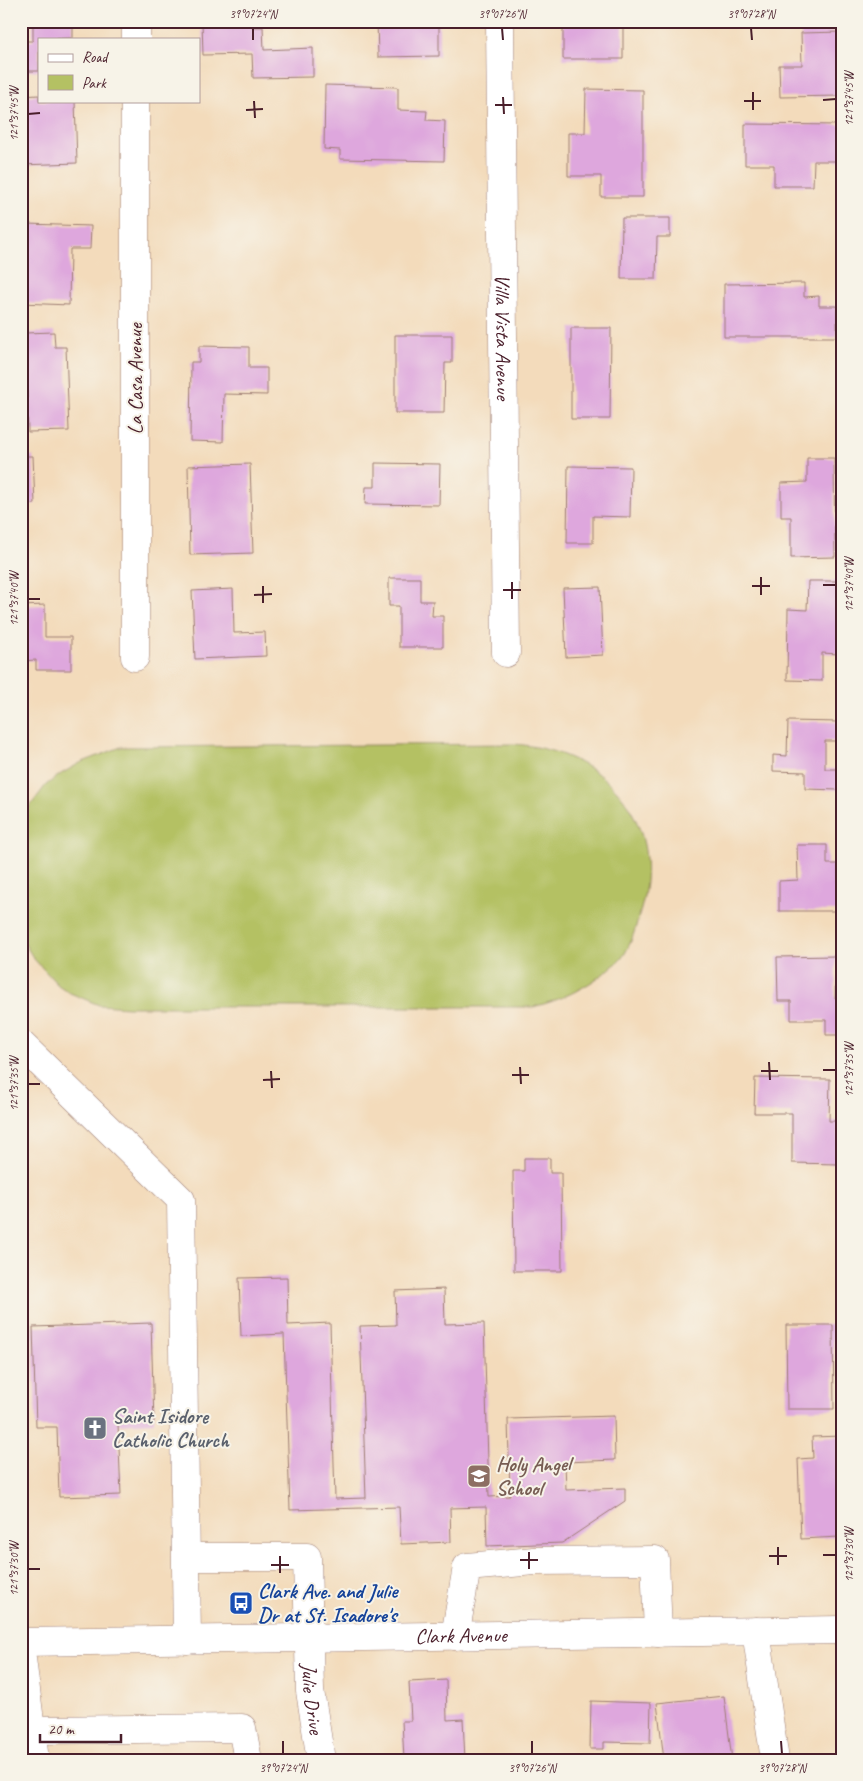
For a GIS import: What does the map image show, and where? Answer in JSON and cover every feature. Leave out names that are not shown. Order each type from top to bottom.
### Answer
[{"type":"street","points":[[136,21],[136,38]]},
{"type":"street","name":"Villa Vista Avenue","points":[[500,21],[506,653]]},
{"type":"street","name":"La Casa Avenue","points":[[135,657],[136,102]]},
{"type":"street","points":[[21,1044],[181,1200],[187,1557],[186,1640]]},
{"type":"street","name":"Julie Drive","points":[[187,1557],[307,1557],[310,1691],[321,1760]]},
{"type":"street","points":[[455,1636],[467,1567],[534,1561],[655,1560],[658,1633]]},
{"type":"street","name":"Clark Avenue","points":[[21,1642],[842,1630]]},
{"type":"street","points":[[756,1631],[775,1760]]},
{"type":"street","points":[[21,1651],[35,1760]]},
{"type":"street","points":[[31,1730],[242,1728],[248,1760]]},
{"type":"green space","points":[[514,744],[546,749],[575,760],[600,775],[620,795],[635,819],[644,846],[646,876],[641,909],[628,948],[620,960],[607,971],[581,988],[553,1001],[533,1007],[128,1007],[99,1005],[70,993],[58,985],[34,959],[21,938],[22,817],[46,785],[80,763],[121,747]]},
{"type":"building","points":[[33,21],[73,21],[73,38],[38,38],[38,71],[23,71],[23,41],[33,41]]},
{"type":"building","points":[[202,21],[252,21],[252,27],[263,27],[264,50],[313,48],[313,77],[253,78],[252,54],[203,55]]},
{"type":"building","points":[[377,21],[427,21],[427,24],[439,24],[439,56],[378,57]]},
{"type":"building","points":[[563,21],[623,21],[623,59],[563,59]]},
{"type":"building","points":[[842,32],[841,96],[780,97],[779,65],[802,65],[801,33]]},
{"type":"building","points":[[325,85],[398,87],[398,110],[427,111],[426,120],[445,121],[444,161],[340,159],[340,150],[324,149]]},
{"type":"building","points":[[586,89],[643,90],[643,197],[601,197],[601,176],[568,176],[568,133],[585,133]]},
{"type":"building","points":[[38,95],[38,102],[75,102],[77,163],[21,165],[21,96]]},
{"type":"building","points":[[745,124],[842,125],[842,161],[814,161],[813,186],[774,186],[774,165],[745,165]]},
{"type":"building","points":[[622,218],[670,218],[670,237],[657,237],[656,279],[621,279]]},
{"type":"building","points":[[26,224],[91,226],[90,249],[70,249],[69,305],[21,303],[21,264],[25,264]]},
{"type":"building","points":[[804,283],[804,297],[819,296],[819,306],[837,306],[837,337],[724,337],[724,284]]},
{"type":"building","points":[[571,328],[611,328],[610,419],[571,419]]},
{"type":"building","points":[[54,332],[55,347],[66,347],[69,431],[28,432],[25,333]]},
{"type":"building","points":[[395,335],[452,335],[452,363],[445,363],[444,413],[395,413]]},
{"type":"building","points":[[199,346],[249,347],[249,368],[267,368],[267,395],[224,394],[223,442],[190,441],[191,362],[199,362]]},
{"type":"building","points":[[21,456],[33,456],[35,504],[21,505]]},
{"type":"building","points":[[807,458],[834,458],[835,557],[791,558],[791,517],[781,517],[781,483],[807,482]]},
{"type":"building","points":[[375,463],[440,464],[439,505],[365,504],[366,487],[375,487]]},
{"type":"building","points":[[250,464],[253,553],[190,555],[188,466]]},
{"type":"building","points":[[568,466],[631,467],[630,517],[593,516],[593,543],[567,543]]},
{"type":"building","points":[[389,578],[420,578],[420,601],[433,601],[432,616],[443,616],[443,647],[399,647],[399,606],[389,606]]},
{"type":"building","points":[[808,581],[838,581],[838,654],[822,653],[822,681],[787,680],[788,609],[807,610]]},
{"type":"building","points":[[600,587],[603,655],[566,657],[563,588]]},
{"type":"building","points":[[233,589],[234,633],[265,632],[266,656],[195,659],[192,591]]},
{"type":"building","points":[[45,605],[45,637],[71,637],[71,670],[36,670],[36,660],[21,661],[21,606]]},
{"type":"building","points":[[788,721],[839,722],[839,741],[825,741],[825,769],[840,769],[839,790],[805,789],[805,772],[773,771],[773,755],[787,756]]},
{"type":"building","points":[[797,845],[827,845],[827,864],[838,864],[839,911],[779,911],[779,881],[798,880]]},
{"type":"building","points":[[836,956],[835,998],[842,998],[842,1035],[826,1035],[826,1020],[791,1020],[791,1001],[778,1001],[777,957]]},
{"type":"building","points":[[755,1078],[830,1079],[829,1121],[838,1121],[838,1164],[792,1163],[792,1113],[754,1113]]},
{"type":"building","points":[[524,1158],[550,1158],[550,1173],[561,1173],[562,1271],[514,1271],[513,1171],[524,1171]]},
{"type":"building","points":[[287,1277],[288,1325],[330,1323],[335,1499],[366,1498],[360,1326],[396,1325],[395,1291],[444,1289],[445,1324],[484,1323],[489,1497],[510,1496],[508,1419],[614,1416],[615,1460],[565,1462],[566,1490],[625,1488],[625,1501],[562,1543],[487,1546],[486,1507],[450,1508],[451,1542],[401,1544],[399,1507],[290,1510],[284,1334],[241,1336],[239,1278]]},
{"type":"building","points":[[151,1323],[154,1422],[118,1424],[121,1495],[59,1497],[57,1427],[36,1427],[33,1327]]},
{"type":"building","points":[[786,1325],[833,1325],[834,1409],[787,1409]]},
{"type":"building","points":[[842,1436],[842,1516],[838,1516],[839,1537],[801,1539],[798,1459],[813,1458],[812,1437]]},
{"type":"building","points":[[446,1680],[447,1720],[463,1719],[465,1760],[404,1760],[402,1721],[411,1721],[409,1682]]},
{"type":"building","points":[[724,1696],[732,1760],[664,1760],[657,1703]]},
{"type":"building","points":[[591,1701],[651,1703],[650,1743],[604,1742],[604,1749],[590,1749]]},
{"type":"place","name":"Saint Isidore Catholic Church","points":[[95,1428]]},
{"type":"place","name":"Holy Angel School","points":[[479,1476]]},
{"type":"place","name":"Clark Ave. and Julie Dr at St. Isadore's","points":[[241,1603]]}]
